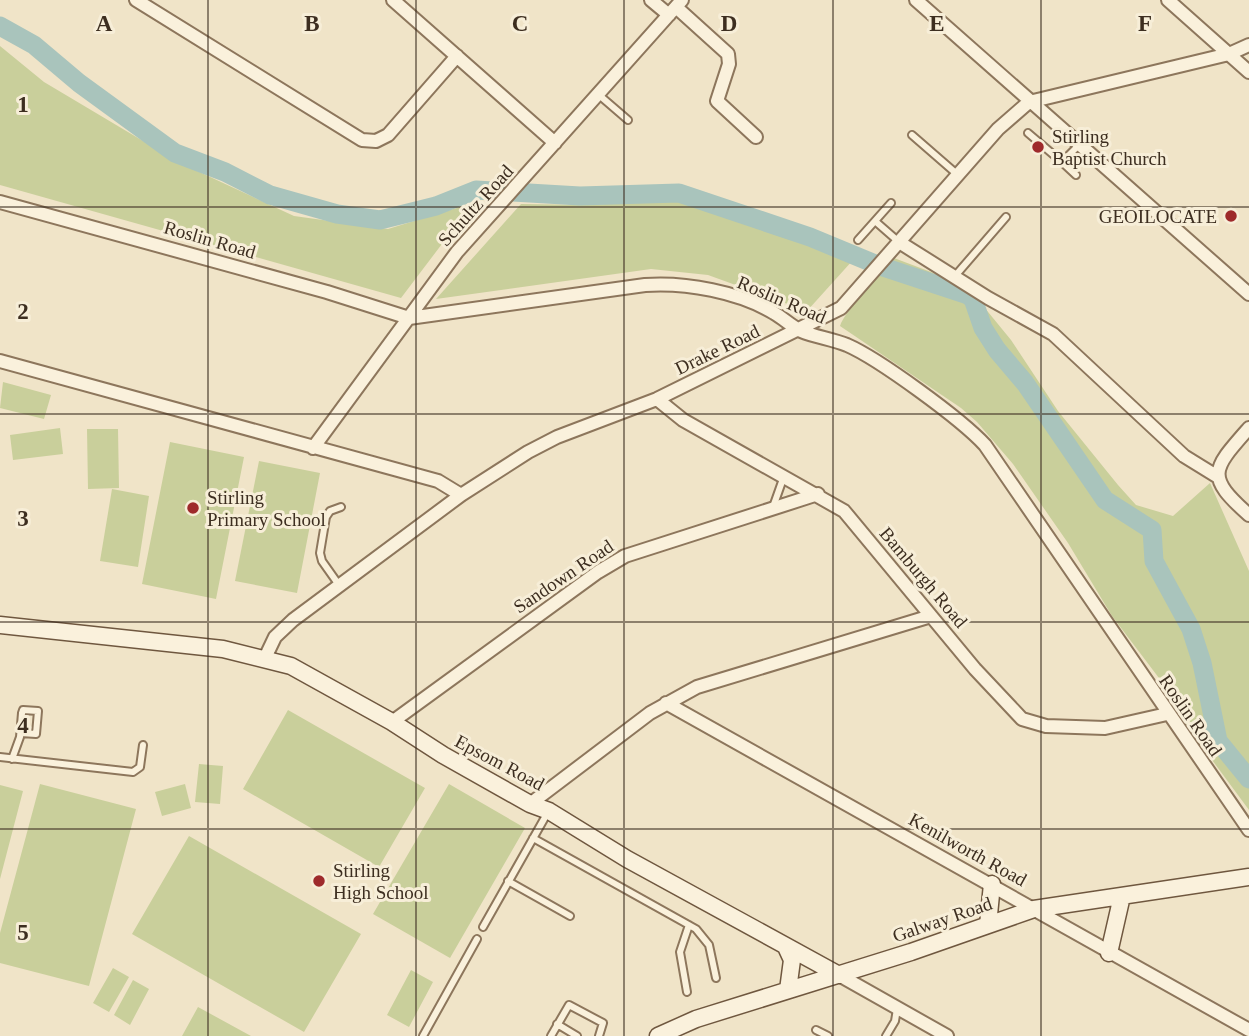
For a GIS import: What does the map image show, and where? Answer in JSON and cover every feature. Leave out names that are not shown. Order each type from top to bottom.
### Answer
[{"type":"street","points":[[136,0],[362,140],[376,141],[388,135],[457,56]]},
{"type":"street","points":[[393,0],[555,143]]},
{"type":"street","points":[[651,0],[676,7],[728,54],[729,64],[717,101],[756,137]]},
{"type":"street","points":[[916,0],[1249,294]]},
{"type":"street","points":[[1168,0],[1249,72]]},
{"type":"street","name":"Schultz Road","points":[[313,447],[457,252],[676,7]]},
{"type":"street","name":"Drake Road","points":[[265,658],[282,630],[339,585],[461,495],[541,445],[657,399],[841,308],[1006,121],[1030,102],[1228,54],[1249,45]]},
{"type":"street","name":"Roslin Road","points":[[0,202],[327,292],[409,318],[663,284],[681,285],[741,299],[774,313],[800,330],[864,354],[978,438],[995,458],[1167,715],[1249,830]]},
{"type":"street","points":[[899,242],[988,298],[1053,334],[1184,456],[1203,471],[1218,473]]},
{"type":"street","points":[[0,361],[438,481],[461,495]]},
{"type":"street","name":"Bamburgh Road","points":[[657,399],[683,420],[844,511],[931,616],[1022,719],[1046,726],[1105,728],[1167,715]]},
{"type":"street","points":[[1249,428],[1218,473],[1219,486],[1249,515]]},
{"type":"street","name":"Sandown Road","points":[[392,722],[598,572],[625,556],[770,512],[818,494]]},
{"type":"street","points":[[530,804],[666,703],[725,677],[931,616]]},
{"type":"street","name":"Epsom Road","points":[[0,625],[153,640],[265,658],[291,666],[530,804],[549,811],[627,859],[947,1036]]},
{"type":"street","name":"Kenilworth Road","points":[[666,703],[1249,1030]]},
{"type":"street","name":"Galway Road","points":[[658,1036],[696,1019],[839,975],[1034,909],[1249,877]]},
{"type":"street","points":[[988,925],[992,884]]},
{"type":"street","points":[[1109,953],[1122,896]]},
{"type":"street","points":[[786,947],[792,960],[788,990]]},
{"type":"lane","points":[[599,95],[628,120]]},
{"type":"lane","points":[[1028,133],[1076,175]]},
{"type":"lane","points":[[912,135],[958,175]]},
{"type":"lane","points":[[1062,162],[1080,144]]},
{"type":"lane","points":[[858,240],[891,203]]},
{"type":"lane","points":[[955,276],[1006,216]]},
{"type":"lane","points":[[875,221],[899,242]]},
{"type":"lane","points":[[770,512],[779,496],[784,476]]},
{"type":"lane","points":[[339,585],[321,562],[320,553],[326,517],[330,511],[341,507]]},
{"type":"lane","points":[[12,760],[21,733],[23,710],[38,712],[36,734],[21,733]]},
{"type":"lane","points":[[0,757],[133,772],[140,767],[143,745]]},
{"type":"lane","points":[[483,927],[549,811]]},
{"type":"lane","points":[[533,838],[689,925],[709,944],[716,978]]},
{"type":"lane","points":[[508,881],[570,916]]},
{"type":"lane","points":[[687,992],[680,952],[689,925]]},
{"type":"lane","points":[[423,1036],[477,939]]},
{"type":"lane","points":[[551,1036],[566,1007],[573,1006],[603,1023],[599,1036]]},
{"type":"lane","points":[[886,1036],[895,1021],[897,1009]]},
{"type":"lane","points":[[558,1024],[577,1036]]},
{"type":"lane","points":[[816,1030],[828,1036]]},
{"type":"green space","points":[[0,46],[44,82],[180,163],[294,216],[388,229],[473,203],[401,298],[0,185]]},
{"type":"green space","points":[[687,199],[853,260],[807,311],[708,275],[651,269],[436,299],[521,204],[588,205]]},
{"type":"green space","points":[[894,258],[931,272],[975,296],[1011,340],[1058,411],[1136,505],[1173,516],[1210,483],[1249,571],[1249,810],[1187,726],[1165,686],[1112,616],[1068,543],[1013,464],[977,422],[961,408],[840,326],[856,302]]},
{"type":"green space","points":[[3,382],[51,395],[44,419],[0,408]]},
{"type":"green space","points":[[60,428],[63,454],[13,460],[10,435]]},
{"type":"green space","points":[[87,429],[118,429],[119,488],[88,489]]},
{"type":"green space","points":[[170,442],[244,457],[216,599],[142,584]]},
{"type":"green space","points":[[259,461],[320,473],[297,593],[235,581]]},
{"type":"green space","points":[[112,489],[149,496],[138,567],[100,561]]},
{"type":"green space","points":[[288,710],[425,788],[379,867],[243,789]]},
{"type":"green space","points":[[199,764],[223,766],[220,804],[195,802]]},
{"type":"green space","points":[[40,784],[136,809],[89,986],[0,963],[0,933]]},
{"type":"green space","points":[[185,784],[191,808],[162,816],[155,792]]},
{"type":"green space","points":[[449,784],[525,828],[450,958],[373,914]]},
{"type":"green space","points":[[0,785],[23,791],[0,879]]},
{"type":"green space","points":[[189,836],[361,934],[304,1032],[132,934]]},
{"type":"green space","points":[[113,968],[129,977],[109,1012],[93,1003]]},
{"type":"green space","points":[[411,970],[433,982],[409,1027],[387,1015]]},
{"type":"green space","points":[[133,980],[149,989],[130,1025],[114,1015]]},
{"type":"green space","points":[[198,1007],[251,1036],[182,1036]]},
{"type":"waterway","points":[[0,26],[34,45],[79,83],[175,153],[225,172],[270,195],[337,214],[380,220],[436,206],[476,190],[580,196],[679,193],[810,237],[880,266],[968,295],[973,299],[983,328],[997,350],[1025,383],[1105,500],[1152,530],[1154,561],[1191,629],[1202,663],[1218,741],[1249,779]]},
{"type":"place","name":"Stirling Baptist Church","points":[[1038,147]]},
{"type":"place","name":"GEOILOCATE","points":[[1231,216]]},
{"type":"place","name":"Stirling Primary School","points":[[193,508]]},
{"type":"place","name":"Stirling High School","points":[[319,881]]}]
